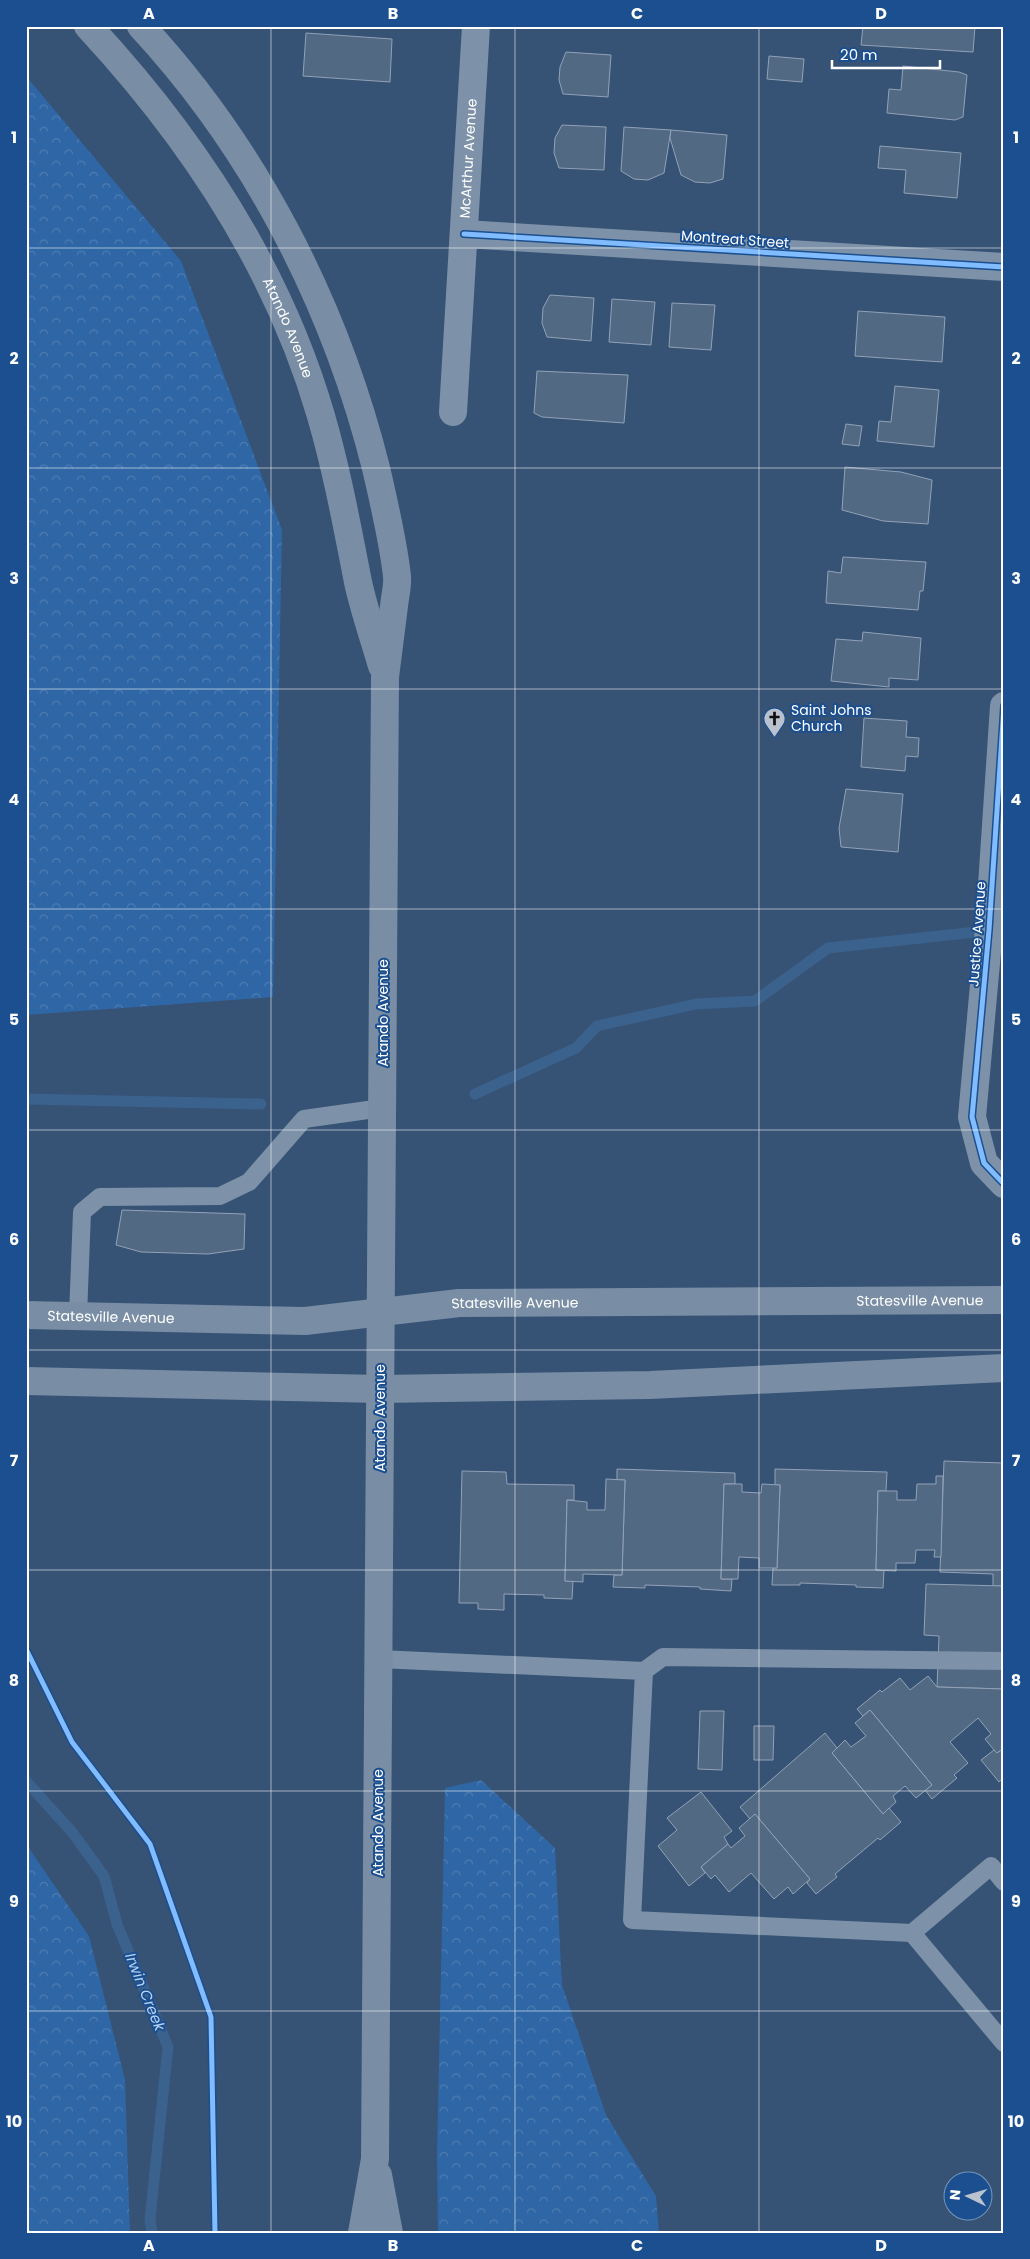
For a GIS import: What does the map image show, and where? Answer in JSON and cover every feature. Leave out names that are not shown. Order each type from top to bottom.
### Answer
[{"type":"main road","name":"Atando Avenue","points":[[88,26],[145,90],[196,158],[240,229],[278,302],[297,347],[321,415],[343,497],[358,583],[385,677]]},
{"type":"main road","name":"Atando Avenue","points":[[141,26],[203,100],[252,172],[314,286],[346,365],[380,488],[397,578],[385,677],[375,2159],[362,2233]]},
{"type":"main road","name":"Statesville Avenue","points":[[26,1315],[305,1321],[459,1302],[1004,1300]]},
{"type":"main road","points":[[26,1380],[380,1389],[650,1385],[1004,1368]]},
{"type":"main road","name":"Atando Avenue","points":[[375,2159],[389,2233]]},
{"type":"street","name":"McArthur Avenue","points":[[453,412],[476,26]]},
{"type":"street","name":"Montreat Street","points":[[464,234],[1004,267]]},
{"type":"street","name":"Justice Avenue","points":[[1004,706],[988,942],[972,1117],[984,1163],[1004,1184]]},
{"type":"lane","points":[[78,1316],[82,1212],[100,1197],[220,1196],[249,1182],[304,1119],[382,1108]]},
{"type":"lane","points":[[379,1659],[644,1671],[663,1657],[1004,1661]]},
{"type":"lane","points":[[644,1671],[632,1920],[912,1933],[991,1866],[1004,1882]]},
{"type":"lane","points":[[912,1933],[1004,2043]]},
{"type":"green space","points":[[26,76],[181,261],[282,530],[273,997],[26,1015]]},
{"type":"green space","points":[[481,1780],[555,1848],[562,1985],[606,2115],[656,2196],[659,2233],[438,2233],[437,2154],[445,1788]]},
{"type":"green space","points":[[26,1844],[89,1936],[125,2080],[130,2233],[26,2233]]},
{"type":"building","points":[[863,26],[975,26],[973,52],[861,45]]},
{"type":"building","points":[[306,33],[392,39],[390,82],[303,76]]},
{"type":"building","points":[[566,52],[611,55],[608,97],[563,94],[559,80],[560,67]]},
{"type":"building","points":[[769,56],[804,59],[802,82],[767,79]]},
{"type":"building","points":[[903,66],[959,72],[967,75],[963,117],[955,120],[887,113],[889,89],[901,90]]},
{"type":"building","points":[[562,125],[606,127],[604,170],[559,168],[554,153],[555,138]]},
{"type":"building","points":[[624,127],[671,130],[664,173],[648,180],[634,179],[621,171]]},
{"type":"building","points":[[671,130],[727,135],[723,179],[710,183],[695,182],[681,175],[670,138]]},
{"type":"building","points":[[880,146],[961,153],[957,198],[904,193],[906,170],[878,168]]},
{"type":"building","points":[[550,295],[594,298],[591,341],[547,337],[542,323],[543,308]]},
{"type":"building","points":[[612,299],[655,302],[651,345],[609,342]]},
{"type":"building","points":[[672,303],[715,305],[711,350],[669,347]]},
{"type":"building","points":[[858,311],[945,317],[942,362],[855,356]]},
{"type":"building","points":[[537,371],[628,375],[624,423],[542,417],[534,413]]},
{"type":"building","points":[[895,386],[939,390],[934,447],[877,441],[879,421],[891,422]]},
{"type":"building","points":[[846,424],[862,426],[859,446],[842,444]]},
{"type":"building","points":[[845,467],[901,472],[932,480],[928,524],[883,521],[842,510]]},
{"type":"building","points":[[843,557],[926,562],[923,591],[920,591],[918,610],[826,603],[828,571],[841,573]]},
{"type":"building","points":[[863,632],[921,638],[918,680],[889,678],[889,687],[831,681],[836,639],[862,641]]},
{"type":"building","points":[[864,718],[907,721],[906,737],[919,738],[918,757],[906,756],[905,771],[861,767]]},
{"type":"building","points":[[846,789],[903,794],[898,852],[841,847],[839,828]]},
{"type":"building","points":[[122,1210],[245,1214],[244,1249],[208,1254],[141,1252],[116,1245]]},
{"type":"building","points":[[944,1461],[1004,1463],[1004,1586],[993,1586],[993,1574],[940,1572]]},
{"type":"building","points":[[617,1469],[735,1473],[735,1484],[724,1484],[721,1579],[732,1579],[731,1591],[700,1589],[700,1587],[645,1585],[645,1588],[613,1587],[614,1575],[622,1575],[625,1480],[617,1480]]},
{"type":"building","points":[[775,1469],[887,1472],[886,1491],[878,1491],[876,1570],[884,1570],[883,1588],[800,1583],[800,1585],[772,1585],[773,1568],[777,1568],[780,1485],[775,1485]]},
{"type":"building","points":[[462,1471],[506,1472],[507,1484],[574,1485],[574,1500],[567,1500],[565,1581],[573,1581],[572,1599],[544,1598],[544,1595],[504,1594],[504,1610],[478,1609],[478,1603],[459,1603]]},
{"type":"building","points":[[936,1476],[943,1476],[941,1557],[934,1557],[935,1550],[916,1550],[915,1563],[896,1563],[896,1571],[876,1570],[878,1491],[897,1491],[897,1500],[916,1500],[917,1484],[936,1484]]},
{"type":"building","points":[[606,1479],[625,1480],[622,1575],[583,1574],[583,1582],[565,1581],[567,1500],[587,1502],[587,1510],[605,1510]]},
{"type":"building","points":[[724,1484],[742,1484],[742,1492],[761,1493],[762,1484],[780,1485],[777,1568],[759,1568],[759,1558],[739,1557],[738,1579],[721,1579]]},
{"type":"building","points":[[926,1584],[1004,1586],[1004,1689],[937,1687],[939,1636],[924,1635]]},
{"type":"building","points":[[928,1676],[937,1687],[1004,1689],[1004,1748],[997,1753],[994,1750],[985,1739],[991,1734],[978,1718],[950,1742],[968,1763],[954,1775],[957,1778],[932,1799],[925,1790],[932,1785],[870,1710],[863,1716],[857,1709],[880,1690],[882,1692],[900,1678],[910,1690]]},
{"type":"building","points":[[870,1710],[932,1785],[916,1798],[905,1786],[893,1796],[896,1802],[883,1814],[832,1753],[845,1740],[851,1747],[866,1736],[855,1723]]},
{"type":"building","points":[[700,1711],[724,1711],[722,1770],[698,1769]]},
{"type":"building","points":[[754,1726],[774,1726],[773,1760],[754,1760]]},
{"type":"building","points":[[825,1733],[837,1748],[832,1753],[883,1814],[889,1808],[901,1822],[880,1840],[878,1838],[835,1874],[837,1877],[816,1894],[807,1883],[810,1879],[755,1814],[750,1819],[740,1807]]},
{"type":"building","points":[[1004,1748],[1004,1783],[1001,1780],[999,1782],[981,1760],[994,1750],[997,1753]]},
{"type":"building","points":[[701,1792],[732,1831],[724,1837],[728,1844],[701,1867],[705,1873],[689,1886],[658,1846],[677,1830],[667,1818]]},
{"type":"building","points":[[755,1814],[810,1879],[793,1894],[788,1887],[774,1899],[751,1873],[729,1892],[715,1875],[711,1879],[701,1867],[728,1844],[731,1848],[745,1836],[739,1828]]},
{"type":"waterway","points":[[475,1094],[576,1048],[597,1026],[696,1004],[755,1001],[828,948],[1004,929]]},
{"type":"waterway","points":[[26,1099],[261,1104]]},
{"type":"waterway","name":"Irwin Creek","points":[[26,1781],[72,1832],[104,1876],[117,1924],[168,2047],[150,2219],[152,2233]]},
{"type":"cycle path","points":[[464,234],[1004,267]]},
{"type":"cycle path","points":[[1004,706],[989,930],[972,1117],[984,1163],[1004,1184]]},
{"type":"cycle path","points":[[26,1649],[72,1742],[150,1844],[211,2017],[215,2233]]},
{"type":"place","name":"Saint Johns Church","points":[[775,737]]}]
